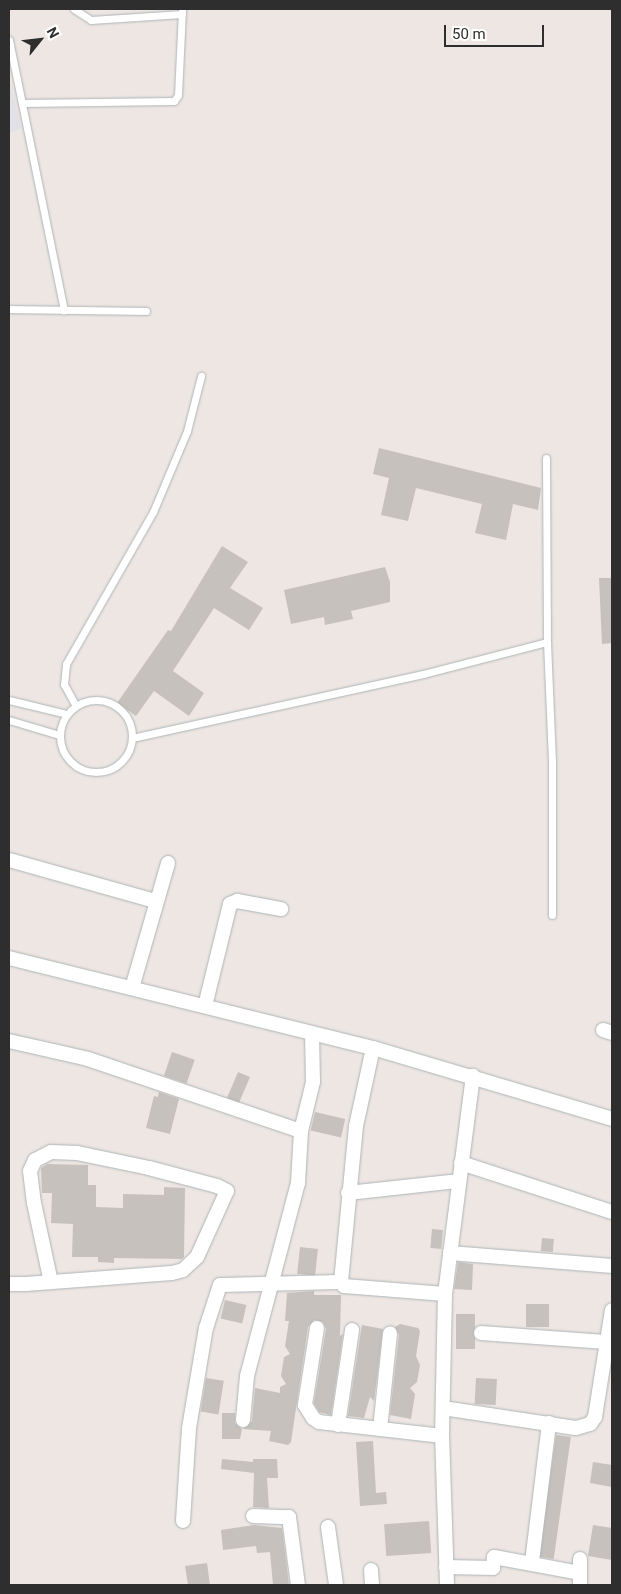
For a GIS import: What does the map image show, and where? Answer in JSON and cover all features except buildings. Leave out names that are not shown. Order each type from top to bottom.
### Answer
[{"type":"street","points":[[9,860],[155,901]]},
{"type":"street","points":[[132,988],[155,901],[168,863]]},
{"type":"street","points":[[205,1006],[230,904],[237,901],[281,908]]},
{"type":"street","points":[[9,958],[373,1048],[473,1076],[612,1119]]},
{"type":"street","points":[[243,1420],[247,1376],[298,1183],[301,1130],[312,1082],[312,1034]]},
{"type":"street","points":[[9,1041],[88,1059],[301,1130]]},
{"type":"street","points":[[341,1282],[348,1193],[356,1126],[373,1048]]},
{"type":"street","points":[[447,1585],[442,1436],[445,1294],[473,1076]]},
{"type":"street","points":[[9,1284],[51,1282],[172,1273],[190,1266],[226,1192],[217,1186],[85,1154],[51,1152],[35,1160],[30,1171],[34,1203],[51,1282]]},
{"type":"street","points":[[461,1163],[612,1212]]},
{"type":"street","points":[[348,1193],[459,1181]]},
{"type":"street","points":[[450,1253],[612,1266]]},
{"type":"street","points":[[183,1521],[189,1428],[206,1328],[220,1285],[341,1282],[344,1286],[445,1294]]},
{"type":"street","points":[[443,1408],[576,1428],[590,1424],[595,1417],[612,1310]]},
{"type":"street","points":[[317,1328],[305,1405],[313,1418],[338,1425],[442,1436]]},
{"type":"street","points":[[338,1425],[352,1330]]},
{"type":"street","points":[[481,1333],[607,1350]]},
{"type":"street","points":[[380,1429],[390,1334]]},
{"type":"street","points":[[532,1562],[548,1423]]},
{"type":"street","points":[[254,1516],[289,1517],[298,1585]]},
{"type":"street","points":[[328,1527],[336,1585]]},
{"type":"street","points":[[446,1567],[493,1568],[494,1556],[580,1572]]},
{"type":"street","points":[[371,1570],[372,1585]]},
{"type":"lane","points":[[22,103],[174,101],[178,95],[182,11],[91,20],[74,9]]},
{"type":"lane","points":[[9,40],[64,310]]},
{"type":"lane","points":[[9,309],[146,311]]},
{"type":"lane","points":[[76,706],[64,684],[66,664],[153,512],[187,431],[201,376]]},
{"type":"lane","points":[[546,458],[550,588],[547,642],[552,760],[552,915]]},
{"type":"lane","points":[[132,738],[423,674],[547,642]]},
{"type":"lane","points":[[9,700],[67,714]]},
{"type":"lane","points":[[91,700],[107,702],[121,710],[130,723],[132,738],[128,754],[117,766],[102,773],[86,772],[72,764],[63,750],[60,734],[67,714],[76,706],[91,700]]},
{"type":"lane","points":[[9,720],[60,734]]},
{"type":"shaded area","points":[[9,78],[21,128],[9,133]]}]
